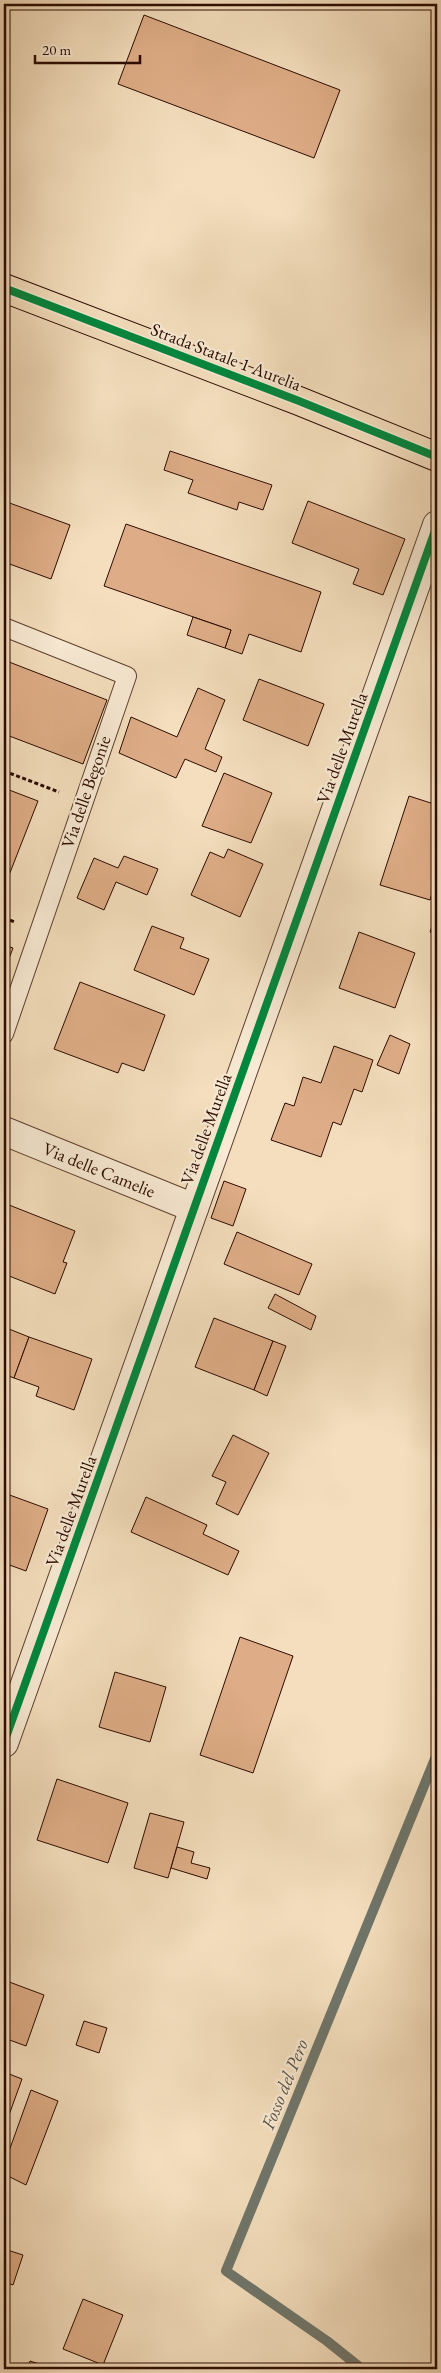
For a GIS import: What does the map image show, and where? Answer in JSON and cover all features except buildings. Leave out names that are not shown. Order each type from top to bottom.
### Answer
[{"type":"main road","name":"Strada Statale 1 Aurelia","points":[[4,288],[299,401],[437,457]]},
{"type":"street","name":"Via delle Murella","points":[[4,1743],[437,525]]},
{"type":"street","name":"Via delle Camelie","points":[[4,1131],[194,1208]]},
{"type":"lane","name":"Via delle Begonie","points":[[4,627],[126,676],[4,1034]]},
{"type":"path","points":[[4,771],[83,801]]},
{"type":"waterway","name":"Fosso del Pero","points":[[362,2369],[327,2341],[226,2271],[437,1754]]},
{"type":"cycle path","points":[[4,288],[299,401],[437,457]]},
{"type":"cycle path","points":[[4,1743],[437,525]]}]
